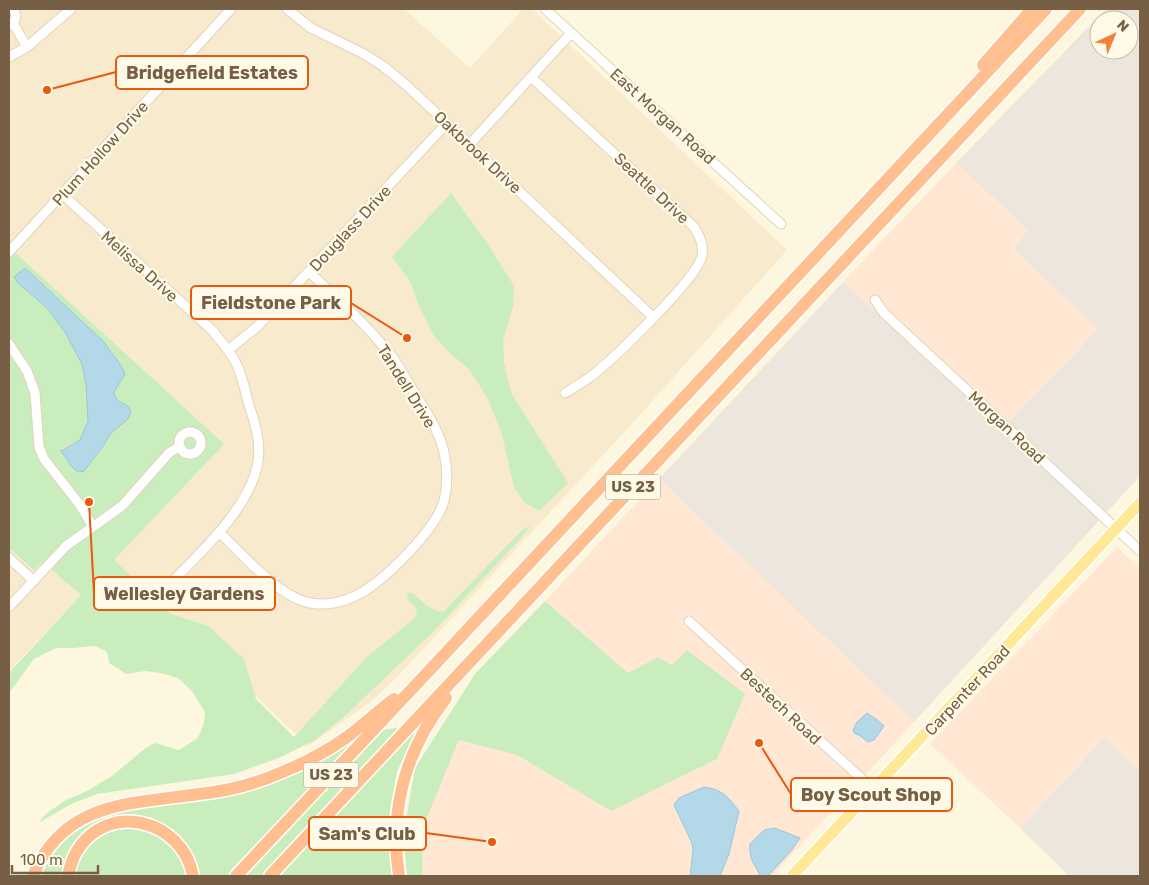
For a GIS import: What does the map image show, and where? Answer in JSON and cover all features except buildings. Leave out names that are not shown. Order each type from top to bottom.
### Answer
[{"type":"highway","points":[[920,144],[940,114],[1032,9]]},
{"type":"highway","name":"US 23","points":[[236,876],[1046,9]]},
{"type":"highway","name":"US 23","points":[[270,876],[1080,9]]},
{"type":"highway","points":[[1039,53],[1065,33],[1090,9]]},
{"type":"highway","points":[[399,876],[396,854],[396,828],[402,786],[408,763],[428,724],[492,639]]},
{"type":"highway","points":[[33,876],[42,858],[57,838],[72,824],[88,815],[118,805],[202,794],[238,787],[280,773],[315,757],[346,737],[426,674]]},
{"type":"highway","points":[[68,876],[76,852],[92,835],[116,823],[130,822],[155,826],[177,843],[185,853],[193,876]]},
{"type":"main road","name":"Carpenter Road","points":[[792,876],[1140,503]]},
{"type":"street","points":[[14,9],[16,17],[11,24],[27,47]]},
{"type":"street","points":[[9,57],[27,47],[71,9]]},
{"type":"street","name":"Plum Hollow Drive","points":[[9,252],[231,9]]},
{"type":"street","name":"Oakbrook Drive","points":[[287,9],[311,28],[364,54],[383,66],[470,144],[653,317]]},
{"type":"street","name":"East Morgan Road","points":[[545,9],[781,224]]},
{"type":"street","points":[[470,144],[572,33]]},
{"type":"street","name":"Seattle Drive","points":[[531,77],[694,227],[702,243],[700,262],[689,278],[614,357],[580,384],[565,393]]},
{"type":"street","name":"Douglass Drive","points":[[228,350],[257,327],[447,123]]},
{"type":"street","name":"Melissa Drive","points":[[62,194],[213,331],[237,365],[254,420],[258,439],[258,461],[250,490],[238,509],[219,532],[160,594]]},
{"type":"street","name":"Tandell Drive","points":[[219,532],[283,590],[303,602],[322,604],[342,601],[362,592],[386,574],[432,526],[444,501],[447,478],[443,447],[430,418],[390,354],[357,316],[309,272]]},
{"type":"street","name":"Morgan Road","points":[[875,300],[884,314],[1140,551]]},
{"type":"street","points":[[9,344],[27,371],[35,393],[39,447],[44,459],[80,505],[93,527]]},
{"type":"street","points":[[9,607],[66,546],[122,506],[169,453],[180,446]]},
{"type":"street","points":[[9,558],[34,581]]},
{"type":"street","name":"Bestech Road","points":[[690,621],[874,790]]},
{"type":"shaded area","points":[[9,9],[404,9],[470,68],[523,9],[532,9],[787,250],[630,426],[399,675],[372,701],[308,746],[114,560],[9,671]]},
{"type":"shaded area","points":[[1140,9],[1140,476],[914,722],[659,479],[843,282],[1002,429],[1098,329],[1013,249],[1028,231],[956,163],[1089,26],[1089,60],[1139,60],[1139,10],[1105,10]]},
{"type":"shaded area","points":[[956,163],[1028,232],[1013,249],[1098,329],[1002,429],[843,282]]},
{"type":"shaded area","points":[[659,479],[914,722],[772,876],[422,876],[423,827],[459,740],[517,755],[611,811],[672,666],[658,657],[628,673],[545,601]]},
{"type":"shaded area","points":[[1117,547],[1140,569],[1140,771],[1105,737],[1020,828],[930,744]]},
{"type":"shaded area","points":[[1105,737],[1140,771],[1140,876],[1069,876],[1020,828]]},
{"type":"green space","points":[[451,193],[487,243],[514,286],[513,307],[503,340],[504,362],[511,393],[568,483],[539,511],[525,503],[514,487],[502,434],[487,397],[469,369],[435,337],[420,308],[409,279],[392,257]]},
{"type":"green space","points":[[9,247],[224,444],[114,560],[171,614],[208,626],[244,659],[256,699],[294,737],[368,656],[415,618],[417,609],[407,599],[408,593],[413,593],[430,607],[443,612],[521,531],[531,525],[434,631],[348,713],[315,740],[281,757],[234,774],[97,794],[73,803],[38,823],[47,813],[66,800],[87,791],[112,776],[147,747],[155,743],[179,750],[198,738],[204,723],[205,712],[192,691],[178,678],[145,671],[126,674],[109,663],[107,652],[95,646],[56,648],[34,659],[9,693],[9,673],[81,595],[43,562],[34,570],[9,548]],"holes":[[[15,276],[104,342],[123,370],[124,374],[113,392],[116,399],[123,403],[128,419],[110,434],[104,445],[78,472],[64,458],[63,448],[80,440],[88,421],[86,385],[82,364],[65,332],[47,308],[18,283]]]},
{"type":"green space","points":[[545,601],[628,673],[658,657],[672,665],[687,650],[745,694],[717,759],[611,811],[517,755],[459,740],[423,827],[422,876],[407,876],[403,837],[415,768],[475,674]]},
{"type":"green space","points":[[422,723],[397,771],[387,829],[393,876],[40,876],[64,837],[104,813],[246,790],[306,769],[357,735]]},
{"type":"water","points":[[25,268],[104,342],[125,374],[114,392],[117,399],[129,407],[131,413],[128,419],[110,434],[84,471],[78,472],[72,467],[61,451],[80,440],[88,421],[86,385],[82,364],[65,332],[47,308],[18,283],[14,277]]},
{"type":"water","points":[[867,713],[884,726],[874,740],[868,742],[855,734],[853,730],[857,722]]},
{"type":"water","points":[[704,787],[724,794],[739,811],[729,854],[720,876],[690,876],[692,843],[674,805],[679,798]]},
{"type":"water","points":[[775,828],[800,838],[768,876],[760,876],[751,858],[750,844],[764,830]]},
{"type":"place","name":"Bridgefield Estates","points":[[47,90]]},
{"type":"place","name":"Fieldstone Park","points":[[407,338]]},
{"type":"place","name":"Wellesley Gardens","points":[[89,502]]},
{"type":"place","name":"Boy Scout Shop","points":[[759,743]]},
{"type":"place","name":"Sam's Club","points":[[492,842]]}]
